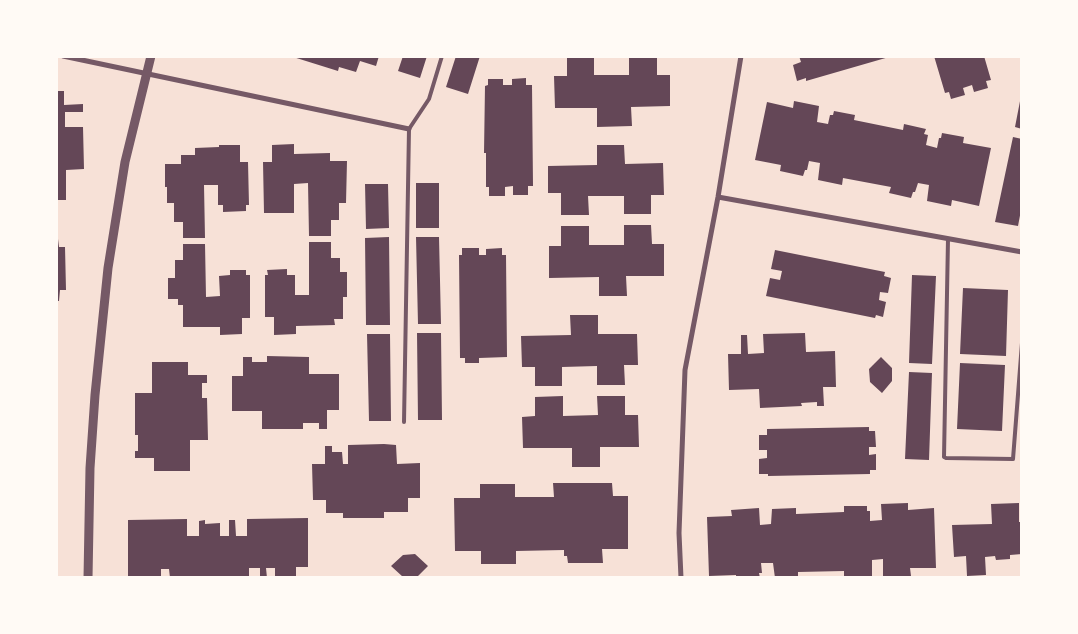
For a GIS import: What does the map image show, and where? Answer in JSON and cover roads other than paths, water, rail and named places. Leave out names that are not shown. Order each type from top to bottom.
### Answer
[{"type":"street","points":[[63,56],[409,129]]},
{"type":"street","points":[[88,578],[90,468],[95,395],[108,268],[126,162],[151,56]]},
{"type":"street","points":[[681,578],[679,533],[686,370],[718,198],[741,56]]},
{"type":"street","points":[[718,198],[1022,252]]},
{"type":"lane","points":[[404,422],[409,129],[429,99],[442,56]]},
{"type":"lane","points":[[948,239],[944,457],[1013,459],[1022,343]]}]
